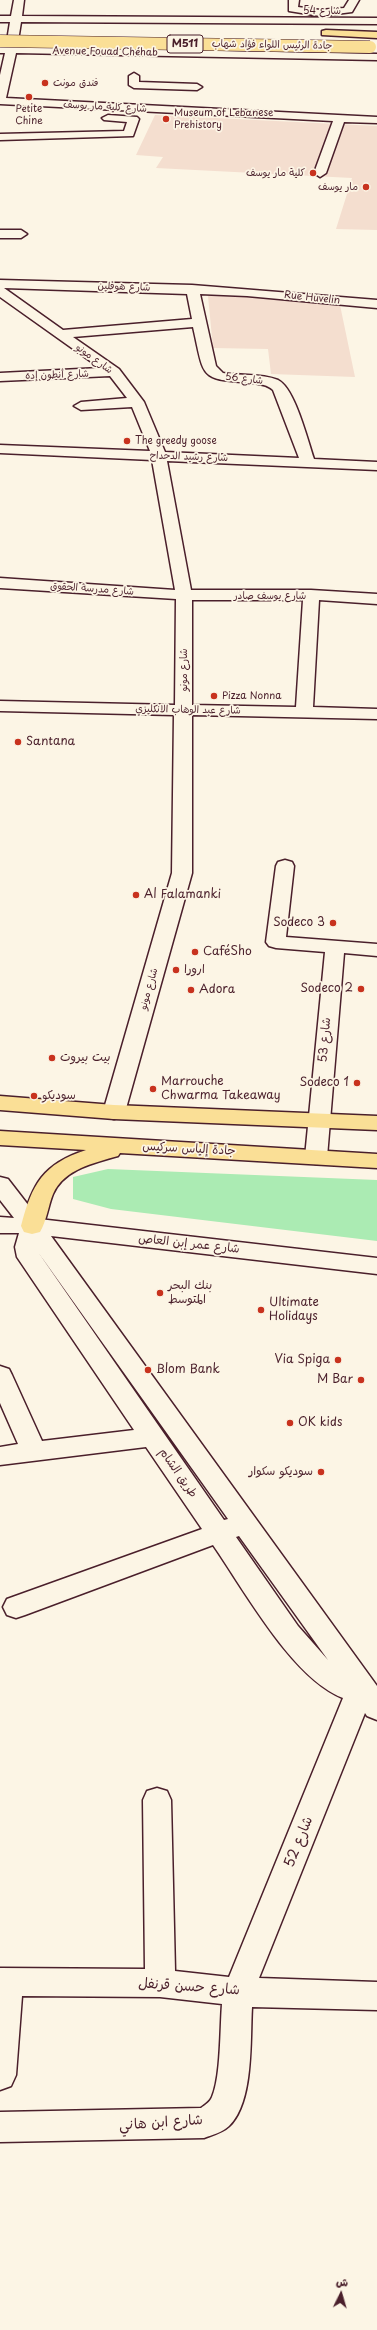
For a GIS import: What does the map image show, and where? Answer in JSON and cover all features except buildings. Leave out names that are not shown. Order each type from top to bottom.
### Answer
[{"type":"main road","points":[[0,30],[23,30]]},
{"type":"main road","name":"جادة الرئيس اللواء فؤاد شهاب","points":[[322,33],[377,34]]},
{"type":"main road","name":"جادة الرئيس اللواء فؤاد شهاب","points":[[0,41],[373,47]]},
{"type":"main road","points":[[0,1104],[114,1112],[318,1121],[377,1122]]},
{"type":"main road","name":"جادة إلياس سركيس","points":[[0,1138],[377,1161]]},
{"type":"main road","points":[[32,1226],[42,1190],[53,1177],[69,1163],[112,1151],[142,1147]]},
{"type":"street","points":[[0,100],[6,50],[16,18],[19,0]]},
{"type":"street","name":"شارع 54","points":[[294,0],[293,9],[303,12],[335,13],[348,10],[354,0]]},
{"type":"street","points":[[0,18],[187,15],[377,20]]},
{"type":"street","name":"Avenue Fouad Chéhab","points":[[6,50],[377,57]]},
{"type":"street","points":[[193,53],[200,112]]},
{"type":"street","points":[[134,76],[134,85],[196,87]]},
{"type":"street","name":"شارع كلية مار يوسف","points":[[0,100],[200,112],[377,120]]},
{"type":"street","points":[[0,137],[128,134],[133,119],[93,118]]},
{"type":"street","points":[[320,173],[340,118]]},
{"type":"street","points":[[0,234],[21,234]]},
{"type":"street","name":"شارع هوفلين","points":[[0,284],[192,289],[247,292]]},
{"type":"street","name":"شارع 56","points":[[192,289],[210,367],[214,373],[230,378],[270,383],[281,389],[308,462]]},
{"type":"street","name":"شارع مونو","points":[[0,291],[114,372],[137,402],[159,456],[184,595],[182,873],[114,1112]]},
{"type":"street","name":"Rue Huvelin","points":[[247,292],[377,304]]},
{"type":"street","points":[[60,334],[200,322]]},
{"type":"street","name":"شارع أنطون إده","points":[[0,377],[114,372]]},
{"type":"street","points":[[81,406],[137,402]]},
{"type":"street","name":"شارع رشيد الدحداح","points":[[0,449],[377,466]]},
{"type":"street","name":"شارع مدرسة الحقوق","points":[[0,583],[184,595]]},
{"type":"street","name":"شارع يوسف صادر","points":[[184,595],[311,595],[304,712]]},
{"type":"street","points":[[311,595],[377,599]]},
{"type":"street","name":"شارع عبد الوهاب الانكليزي","points":[[0,706],[377,714]]},
{"type":"street","points":[[285,866],[276,942],[335,948],[377,950]]},
{"type":"street","name":"شارع 53","points":[[316,1157],[318,1121],[335,948]]},
{"type":"street","name":"طريق الشام","points":[[0,1184],[32,1226],[367,1697]]},
{"type":"street","name":"شارع عمر إبن العاص","points":[[0,1225],[32,1226],[377,1266]]},
{"type":"street","name":"طريق الشام","points":[[32,1226],[26,1246],[28,1257],[303,1653],[334,1681],[345,1688],[367,1697]]},
{"type":"street","points":[[0,1375],[34,1452]]},
{"type":"street","points":[[0,1456],[154,1437]]},
{"type":"street","points":[[16,1607],[243,1524]]},
{"type":"street","name":"شارع 52","points":[[238,1992],[367,1697]]},
{"type":"street","points":[[157,1800],[160,1983]]},
{"type":"street","points":[[0,2075],[4,1983]]},
{"type":"street","name":"شارع حسن قرنفل","points":[[4,1983],[160,1983],[238,1992],[377,1996]]},
{"type":"street","name":"شارع ابن هاني","points":[[0,2127],[176,2125],[204,2123],[217,2116],[226,2105],[232,2079],[238,1992]]},
{"type":"shaded area","name":"كلية مار يوسف","points":[[155,115],[377,126],[377,230],[336,229],[352,178],[156,168],[163,157],[136,155]]},
{"type":"shaded area","points":[[208,296],[245,296],[340,305],[355,377],[271,374],[268,349],[213,348]]},
{"type":"green space","points":[[108,1169],[377,1180],[377,1241],[111,1209],[73,1199],[73,1177]]},
{"type":"place","name":"فندق مونت","points":[[45,83]]},
{"type":"place","name":"Petite Chine","points":[[29,97]]},
{"type":"place","name":"Museum of Lebanese Prehistory","points":[[166,119]]},
{"type":"place","name":"كلية مار يوسف","points":[[313,173]]},
{"type":"place","name":"مار يوسف","points":[[366,187]]},
{"type":"place","name":"The greedy goose","points":[[127,441]]},
{"type":"place","name":"Pizza Nonna","points":[[214,696]]},
{"type":"place","name":"Santana","points":[[18,742]]},
{"type":"place","name":"Al Falamanki","points":[[136,895]]},
{"type":"place","name":"Sodeco 3","points":[[333,923]]},
{"type":"place","name":"CaféSho","points":[[195,952]]},
{"type":"place","name":"ارورا","points":[[176,970]]},
{"type":"place","name":"Sodeco 2","points":[[361,989]]},
{"type":"place","name":"Adora","points":[[191,990]]},
{"type":"place","name":"بيت بيروت","points":[[52,1058]]},
{"type":"place","name":"Sodeco 1","points":[[357,1083]]},
{"type":"place","name":"Marrouche Chwarma Takeaway","points":[[153,1089]]},
{"type":"place","name":"سوديكو","points":[[34,1096]]},
{"type":"place","name":"بنك البحر المتوسط","points":[[160,1293]]},
{"type":"place","name":"Ultimate Holidays","points":[[261,1310]]},
{"type":"place","name":"Via Spiga","points":[[338,1360]]},
{"type":"place","name":"Blom Bank","points":[[148,1370]]},
{"type":"place","name":"M Bar","points":[[361,1380]]},
{"type":"place","name":"OK kids","points":[[290,1423]]},
{"type":"place","name":"سوديكو سكوار","points":[[321,1472]]}]
